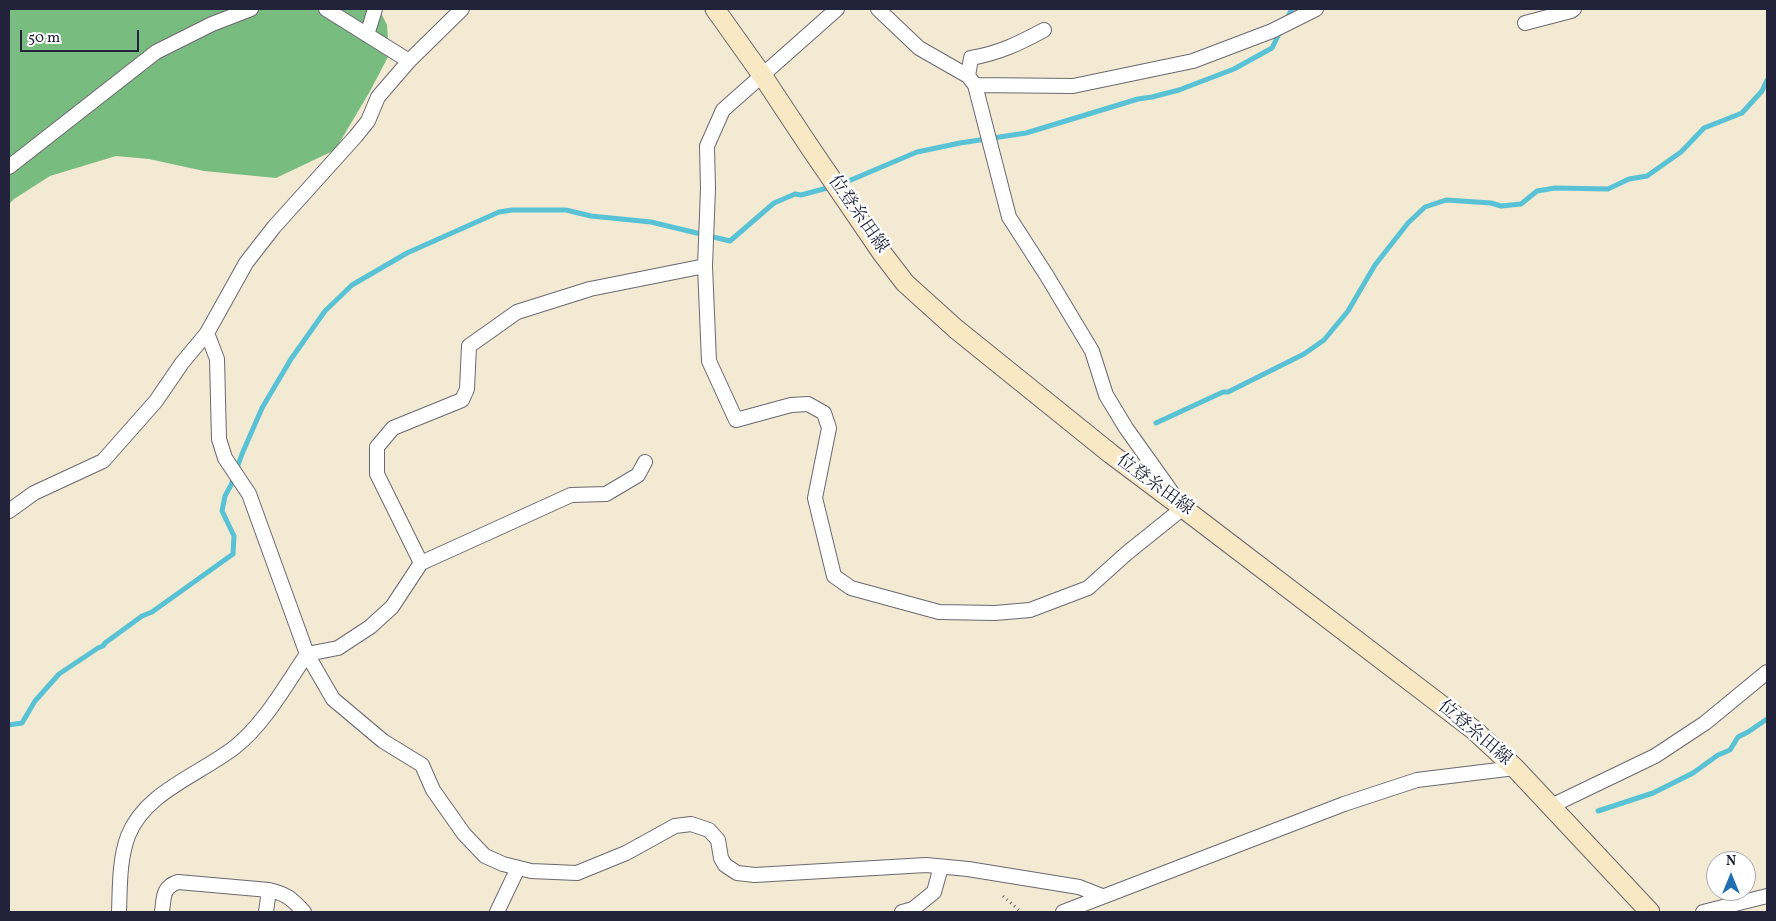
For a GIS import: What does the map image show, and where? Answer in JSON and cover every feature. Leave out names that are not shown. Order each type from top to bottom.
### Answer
[{"type":"main road","name":"位登糸田線","points":[[715,9],[865,228],[905,283],[956,328],[1111,454],[1474,730],[1515,768],[1650,912]]},
{"type":"street","points":[[9,167],[156,52],[212,24],[251,9]]},
{"type":"street","points":[[326,9],[409,61]]},
{"type":"street","points":[[367,35],[375,9]]},
{"type":"street","points":[[9,511],[34,493],[103,461],[156,401],[182,363],[207,333],[246,263],[274,227],[356,136],[368,121],[378,97],[409,61],[462,9]]},
{"type":"street","points":[[836,9],[722,110],[708,146],[705,266],[709,361],[736,420],[791,405],[808,404],[824,413],[828,428],[815,498],[834,576],[851,588],[938,612],[995,613],[1030,610],[1088,588],[1127,553],[1183,508],[1126,428],[1106,394],[1092,352],[1009,217],[972,80],[971,58],[993,54],[1014,46],[1044,30]]},
{"type":"street","points":[[878,9],[919,48],[972,80],[1074,86],[1193,61],[1272,31],[1316,9]]},
{"type":"street","points":[[1525,23],[1574,9]]},
{"type":"street","points":[[421,563],[378,474],[377,447],[393,428],[462,400],[466,389],[469,346],[517,312],[590,289],[705,266]]},
{"type":"street","points":[[207,333],[217,359],[219,439],[225,458],[249,494],[308,654],[333,699],[384,741],[422,765],[433,790],[459,827],[485,856],[502,864],[531,871],[577,873],[626,853],[675,826],[691,824],[709,830],[718,840],[721,858],[725,865],[737,873],[755,875],[926,865],[1079,887],[1102,896]]},
{"type":"street","points":[[119,912],[121,866],[127,838],[136,819],[169,789],[234,747],[258,725],[308,654],[338,648],[370,627],[392,607],[421,563],[571,495],[606,494],[638,475],[645,462]]},
{"type":"street","points":[[1551,806],[1655,756],[1705,724],[1767,672]]},
{"type":"street","points":[[1063,912],[1344,804],[1416,780],[1515,768]]},
{"type":"street","points":[[902,912],[913,909],[934,892],[941,866]]},
{"type":"street","points":[[497,912],[518,868]]},
{"type":"street","points":[[162,912],[164,893],[171,884],[178,882],[270,890],[282,893],[293,899],[304,912]]},
{"type":"street","points":[[266,912],[270,890]]},
{"type":"street","points":[[1703,912],[1767,896]]},
{"type":"path","points":[[1003,896],[1021,912]]},
{"type":"green space","points":[[9,9],[379,9],[387,25],[389,55],[335,150],[276,178],[204,171],[149,159],[116,156],[50,176],[9,204]]},
{"type":"waterway","points":[[1286,20],[1292,9]]},
{"type":"waterway","points":[[839,185],[917,152],[1026,133],[1138,99],[1179,90],[1234,69],[1272,48],[1281,30]]},
{"type":"waterway","points":[[1156,423],[1223,392],[1228,392],[1304,354],[1324,340],[1348,311],[1375,265],[1408,223],[1425,207],[1446,200],[1491,203],[1501,206],[1521,204],[1537,191],[1555,188],[1608,189],[1629,179],[1647,176],[1681,152],[1704,128],[1742,113],[1762,91],[1767,80]]},
{"type":"waterway","points":[[9,725],[22,723],[35,701],[59,674],[103,646],[142,616],[152,612],[233,554],[234,536],[222,511],[225,496],[262,408],[291,359],[325,311],[352,285],[407,253],[499,212],[512,210],[566,210],[591,216],[651,222],[730,241],[774,203],[795,194],[801,195],[831,187]]},
{"type":"waterway","points":[[1598,811],[1653,793],[1693,773],[1718,755],[1730,750],[1738,737],[1767,719]]}]
